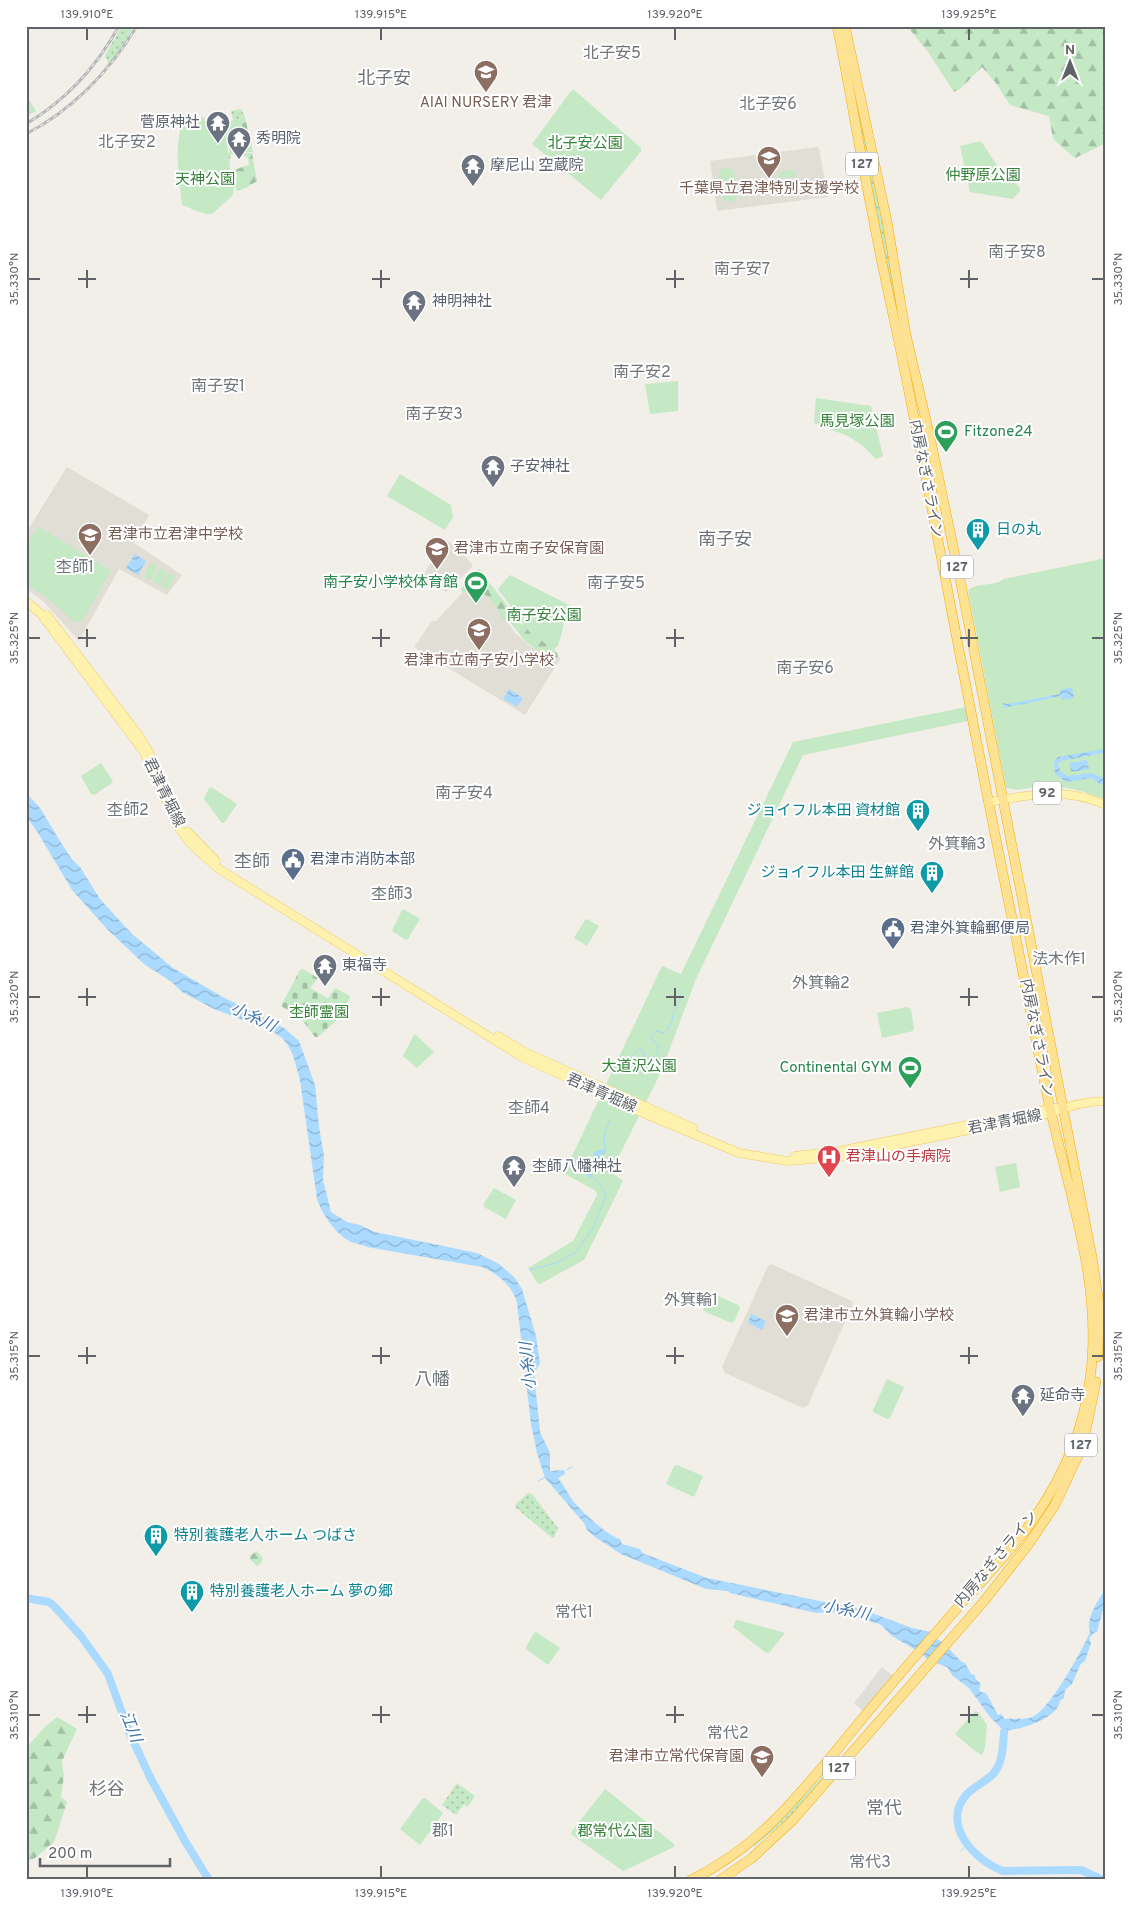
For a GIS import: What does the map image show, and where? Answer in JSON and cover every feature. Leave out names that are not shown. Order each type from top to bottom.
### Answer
[{"type":"highway","name":"内房なぎさライン","points":[[691,1880],[740,1852],[779,1817],[914,1658],[1001,1560],[1038,1512],[1069,1456],[1079,1428],[1087,1398],[1093,1357],[1094,1330],[1090,1280],[1051,1111],[988,802],[837,26]]},
{"type":"highway","name":"内房なぎさライン","points":[[720,1880],[752,1858],[794,1820],[985,1600],[1046,1520],[1078,1456],[1094,1398],[1100,1333],[1099,1304],[1092,1257],[1003,800],[930,436],[906,334],[887,221],[870,137],[845,26]]},
{"type":"main road","name":"君津青堀線","points":[[26,595],[37,603],[53,622],[140,737],[148,750],[180,820],[208,854],[233,872],[525,1052],[722,1141],[756,1152],[775,1155],[802,1156],[839,1151],[1087,1103],[1106,1102]]},
{"type":"main road","name":"君津青堀線","points":[[26,601],[41,614],[144,752],[178,827],[205,858],[530,1061],[718,1145],[739,1153],[776,1160],[838,1157],[1051,1111]]},
{"type":"main road","name":"92","points":[[988,802],[1038,793],[1066,794],[1096,801],[1106,806]]},
{"type":"shaded area","name":"千葉県立君津特別支援学校","points":[[819,148],[828,197],[717,211],[710,161]]},
{"type":"shaded area","name":"君津市立君津中学校","points":[[67,467],[149,515],[134,543],[182,575],[167,595],[119,569],[79,641],[44,602],[26,588],[26,533]]},
{"type":"shaded area","points":[[446,539],[463,554],[472,564],[472,567],[446,592],[421,578]]},
{"type":"shaded area","name":"君津市立南子安小学校","points":[[474,585],[491,596],[515,633],[530,646],[546,654],[561,658],[525,715],[414,647],[432,621],[436,621],[464,591]]},
{"type":"shaded area","name":"君津市立外箕輪小学校","points":[[771,1264],[852,1301],[853,1304],[808,1405],[803,1408],[725,1373],[722,1367],[768,1266]]},
{"type":"shaded area","points":[[882,1667],[893,1676],[863,1711],[854,1703]]},
{"type":"green space","points":[[122,26],[134,26],[109,65],[105,55]]},
{"type":"green space","points":[[907,26],[1106,26],[1106,141],[1102,145],[1075,158],[1053,139],[1049,116],[1010,105],[995,82],[982,67],[960,89],[954,92],[928,52]]},
{"type":"green space","name":"北子安公園","points":[[574,90],[641,148],[641,151],[601,200],[532,144],[571,91]]},
{"type":"green space","points":[[26,95],[36,111],[26,117]]},
{"type":"green space","points":[[857,98],[870,146],[902,326],[899,327],[860,141]]},
{"type":"green space","points":[[241,109],[245,117],[233,120],[231,111]]},
{"type":"green space","name":"天神公園","points":[[204,117],[206,125],[222,121],[229,155],[232,196],[212,214],[182,205],[179,174],[178,141],[183,121]]},
{"type":"green space","points":[[245,117],[253,152],[230,153],[223,123]]},
{"type":"green space","points":[[220,121],[223,123],[228,153],[252,153],[257,181],[246,188],[236,191],[236,187],[234,187],[233,194],[224,203],[219,200],[212,214],[191,209],[206,126]],"holes":[[[231,154],[240,154],[248,158],[249,165],[231,170],[228,169],[227,161],[230,159]]]},
{"type":"green space","name":"仲野原公園","points":[[981,141],[996,164],[1019,187],[1020,191],[1013,199],[970,192],[960,146]]},
{"type":"green space","points":[[727,167],[734,171],[737,196],[735,200],[729,202],[721,196],[718,184],[720,170]]},
{"type":"green space","points":[[793,170],[797,173],[795,177],[778,178],[780,172]]},
{"type":"green space","points":[[678,381],[678,411],[650,414],[645,384]]},
{"type":"green space","name":"馬見塚公園","points":[[816,398],[871,406],[883,456],[876,459],[863,446],[848,436],[814,423]]},
{"type":"green space","points":[[400,474],[451,505],[453,517],[445,530],[387,496]]},
{"type":"green space","points":[[38,526],[111,571],[82,621],[75,622],[46,597],[26,584],[26,546]]},
{"type":"green space","points":[[1106,558],[1106,800],[1063,787],[1045,786],[1013,789],[1006,787],[968,590],[1004,579]]},
{"type":"green space","points":[[151,563],[158,567],[150,580],[144,576]]},
{"type":"green space","points":[[160,568],[167,572],[159,585],[152,581]]},
{"type":"green space","points":[[479,569],[521,624],[523,625],[523,622],[561,625],[563,628],[558,646],[554,649],[558,657],[553,658],[541,653],[525,641],[510,622],[501,618],[494,604],[483,593],[474,588],[463,593],[461,589]]},
{"type":"green space","points":[[168,573],[175,576],[167,590],[160,586]]},
{"type":"green space","name":"南子安公園","points":[[510,575],[569,605],[570,607],[555,647],[552,648],[530,633],[498,589]]},
{"type":"green space","name":"大道沢公園","points":[[966,707],[968,721],[803,755],[696,979],[661,1072],[611,1172],[623,1181],[584,1260],[538,1284],[528,1268],[573,1241],[597,1195],[596,1191],[565,1174],[565,1171],[662,966],[681,974],[793,742]]},
{"type":"green space","points":[[101,763],[113,781],[94,795],[91,794],[81,776]]},
{"type":"green space","points":[[211,787],[237,804],[224,823],[222,823],[204,799]]},
{"type":"green space","points":[[402,910],[420,919],[406,940],[392,931]]},
{"type":"green space","points":[[587,919],[599,926],[587,946],[574,938]]},
{"type":"green space","name":"杢師霊園","points":[[303,969],[318,978],[310,988],[328,998],[335,988],[350,996],[336,1021],[318,1037],[315,1037],[300,1017],[281,1006],[300,970]]},
{"type":"green space","points":[[907,1007],[911,1009],[913,1031],[882,1038],[877,1013]]},
{"type":"green space","points":[[414,1035],[434,1052],[417,1068],[403,1056]]},
{"type":"green space","points":[[1016,1163],[1020,1187],[1000,1192],[995,1167]]},
{"type":"green space","points":[[494,1188],[516,1200],[506,1219],[483,1205]]},
{"type":"green space","points":[[711,1293],[738,1305],[740,1308],[734,1322],[731,1323],[704,1311],[703,1308],[708,1294]]},
{"type":"green space","points":[[887,1379],[904,1387],[890,1418],[887,1419],[873,1412],[873,1410]]},
{"type":"green space","points":[[677,1465],[703,1476],[694,1497],[666,1484],[674,1466]]},
{"type":"green space","points":[[528,1493],[532,1494],[558,1528],[554,1538],[515,1507]]},
{"type":"green space","points":[[257,1551],[263,1558],[257,1566],[250,1559],[251,1555]]},
{"type":"green space","points":[[736,1620],[785,1633],[769,1653],[766,1653],[733,1627]]},
{"type":"green space","points":[[536,1632],[560,1648],[548,1665],[526,1649]]},
{"type":"green space","points":[[975,1711],[979,1713],[987,1725],[985,1747],[982,1755],[956,1735]]},
{"type":"green space","points":[[57,1717],[77,1729],[62,1761],[64,1776],[61,1797],[67,1802],[54,1842],[35,1858],[26,1862],[26,1748]]},
{"type":"green space","points":[[830,1767],[829,1771],[795,1812],[754,1847],[753,1844],[808,1792]]},
{"type":"green space","points":[[457,1783],[475,1796],[467,1807],[464,1804],[456,1815],[442,1805]]},
{"type":"green space","name":"郡常代公園","points":[[605,1789],[674,1844],[674,1847],[623,1871],[571,1834]]},
{"type":"green space","points":[[425,1798],[443,1813],[420,1845],[400,1829],[422,1799]]},
{"type":"water","points":[[135,554],[146,561],[138,575],[126,568]]},
{"type":"water","points":[[1072,687],[1074,698],[1062,700],[1061,696],[1004,708],[1003,703],[1008,704],[1060,694],[1060,690]]},
{"type":"water","points":[[509,689],[523,698],[517,707],[503,699]]},
{"type":"water","points":[[1106,750],[1106,755],[1103,753],[1058,763],[1060,771],[1067,776],[1091,773],[1106,779],[1106,784],[1100,784],[1091,778],[1066,782],[1055,774],[1054,762],[1058,757]]},
{"type":"water","points":[[1087,760],[1089,769],[1071,772],[1070,763]]},
{"type":"water","name":"小糸川","points":[[26,793],[40,808],[71,858],[80,867],[100,899],[131,933],[173,968],[221,996],[284,1028],[299,1041],[315,1085],[324,1156],[323,1180],[331,1212],[347,1222],[360,1225],[375,1232],[477,1253],[499,1264],[514,1277],[522,1289],[536,1336],[540,1363],[534,1374],[540,1432],[550,1453],[550,1471],[564,1470],[565,1474],[558,1478],[582,1511],[602,1529],[620,1539],[622,1544],[640,1549],[642,1553],[707,1578],[864,1610],[912,1628],[931,1632],[916,1650],[892,1636],[880,1624],[832,1612],[816,1613],[728,1591],[706,1589],[621,1554],[587,1530],[584,1523],[545,1478],[537,1453],[531,1424],[517,1303],[512,1291],[494,1273],[482,1267],[367,1247],[345,1239],[335,1229],[326,1218],[317,1199],[300,1080],[293,1055],[287,1044],[272,1031],[214,1009],[182,992],[172,982],[144,964],[108,930],[72,890],[26,816]]},
{"type":"water","points":[[605,1149],[604,1154],[599,1154],[600,1167],[592,1171],[592,1178],[586,1174],[583,1162],[593,1162],[594,1152]]},
{"type":"water","points":[[751,1314],[766,1321],[762,1330],[748,1323]]},
{"type":"water","points":[[1106,1587],[1106,1599],[1097,1632],[1089,1638],[1091,1643],[1085,1661],[1080,1665],[1072,1684],[1065,1690],[1064,1698],[1053,1713],[1046,1718],[1020,1728],[1005,1731],[1004,1741],[1001,1736],[1003,1730],[990,1717],[969,1688],[953,1676],[947,1667],[936,1663],[948,1648],[965,1663],[971,1674],[975,1675],[975,1678],[981,1684],[979,1689],[981,1692],[986,1693],[998,1715],[1001,1714],[1005,1719],[1032,1717],[1047,1704],[1073,1665],[1090,1632],[1091,1614]]},
{"type":"water","points":[[935,1638],[944,1643],[929,1660],[921,1654]]},
{"type":"waterway","points":[[629,1061],[638,1049],[643,1050],[648,1060],[656,1054],[658,1045],[650,1038],[657,1031],[663,1033],[667,1030],[680,1000],[680,990]]},
{"type":"waterway","points":[[605,1149],[604,1136],[610,1119]]},
{"type":"waterway","points":[[530,1270],[556,1263],[575,1253],[593,1228],[606,1195],[592,1176]]},
{"type":"waterway","points":[[566,1470],[572,1467]]},
{"type":"waterway","points":[[538,1481],[546,1477]]},
{"type":"waterway","name":"江川","points":[[26,1598],[49,1602],[55,1607],[81,1636],[108,1674],[129,1732],[151,1779],[209,1880]]},
{"type":"waterway","points":[[1004,1732],[1002,1753],[997,1769],[991,1776],[967,1794],[960,1806],[957,1817],[959,1829],[964,1840],[982,1859],[1003,1871],[1081,1870],[1103,1880]]},
{"type":"waterway","points":[[961,1851],[967,1844]]},
{"type":"railway","points":[[26,124],[54,105],[79,81],[101,55],[119,26]]},
{"type":"railway","points":[[26,134],[60,113],[89,88],[115,59],[137,26]]},
{"type":"place","name":"AIAI NURSERY 君津","points":[[486,93]]},
{"type":"place","name":"菅原神社","points":[[218,144]]},
{"type":"place","name":"秀明院","points":[[239,160]]},
{"type":"place","name":"千葉県立君津特別支援学校","points":[[769,179]]},
{"type":"place","name":"摩尼山 空蔵院","points":[[473,187]]},
{"type":"place","name":"神明神社","points":[[414,323]]},
{"type":"place","name":"Fitzone24","points":[[946,453]]},
{"type":"place","name":"子安神社","points":[[493,488]]},
{"type":"place","name":"日の丸","points":[[978,551]]},
{"type":"place","name":"君津市立君津中学校","points":[[90,556]]},
{"type":"place","name":"君津市立南子安保育園","points":[[437,570]]},
{"type":"place","name":"南子安小学校体育館","points":[[476,604]]},
{"type":"place","name":"君津市立南子安小学校","points":[[479,651]]},
{"type":"place","name":"ジョイフル本田 資材館","points":[[918,832]]},
{"type":"place","name":"君津市消防本部","points":[[293,881]]},
{"type":"place","name":"ジョイフル本田 生鮮館","points":[[932,894]]},
{"type":"place","name":"君津外箕輪郵便局","points":[[893,950]]},
{"type":"place","name":"東福寺","points":[[325,987]]},
{"type":"place","name":"Continental GYM","points":[[910,1089]]},
{"type":"place","name":"君津山の手病院","points":[[829,1178]]},
{"type":"place","name":"杢師八幡神社","points":[[514,1188]]},
{"type":"place","name":"君津市立外箕輪小学校","points":[[787,1337]]},
{"type":"place","name":"延命寺","points":[[1023,1417]]},
{"type":"place","name":"特別養護老人ホーム つばさ","points":[[156,1557]]},
{"type":"place","name":"特別養護老人ホーム 夢の郷","points":[[192,1613]]},
{"type":"place","name":"君津市立常代保育園","points":[[762,1778]]},
{"type":"district","name":"北子安5","points":[[612,54]]},
{"type":"district","name":"北子安","points":[[384,79]]},
{"type":"district","name":"北子安6","points":[[768,105]]},
{"type":"district","name":"北子安2","points":[[127,143]]},
{"type":"district","name":"南子安8","points":[[1017,253]]},
{"type":"district","name":"南子安7","points":[[742,270]]},
{"type":"district","name":"南子安2","points":[[642,373]]},
{"type":"district","name":"南子安1","points":[[218,387]]},
{"type":"district","name":"南子安3","points":[[434,415]]},
{"type":"district","name":"南子安","points":[[725,540]]},
{"type":"district","name":"杢師1","points":[[75,568]]},
{"type":"district","name":"南子安5","points":[[616,584]]},
{"type":"district","name":"南子安6","points":[[805,669]]},
{"type":"district","name":"南子安4","points":[[464,794]]},
{"type":"district","name":"杢師2","points":[[128,811]]},
{"type":"district","name":"外箕輪3","points":[[957,845]]},
{"type":"district","name":"杢師","points":[[252,862]]},
{"type":"district","name":"杢師3","points":[[392,895]]},
{"type":"district","name":"法木作1","points":[[1059,960]]},
{"type":"district","name":"外箕輪2","points":[[821,984]]},
{"type":"district","name":"杢師4","points":[[529,1109]]},
{"type":"district","name":"外箕輪1","points":[[691,1301]]},
{"type":"district","name":"八幡","points":[[432,1380]]},
{"type":"district","name":"常代1","points":[[574,1613]]},
{"type":"district","name":"常代2","points":[[728,1734]]},
{"type":"district","name":"杉谷","points":[[107,1790]]},
{"type":"district","name":"常代","points":[[884,1809]]},
{"type":"district","name":"郡1","points":[[443,1832]]},
{"type":"district","name":"常代3","points":[[870,1863]]}]
